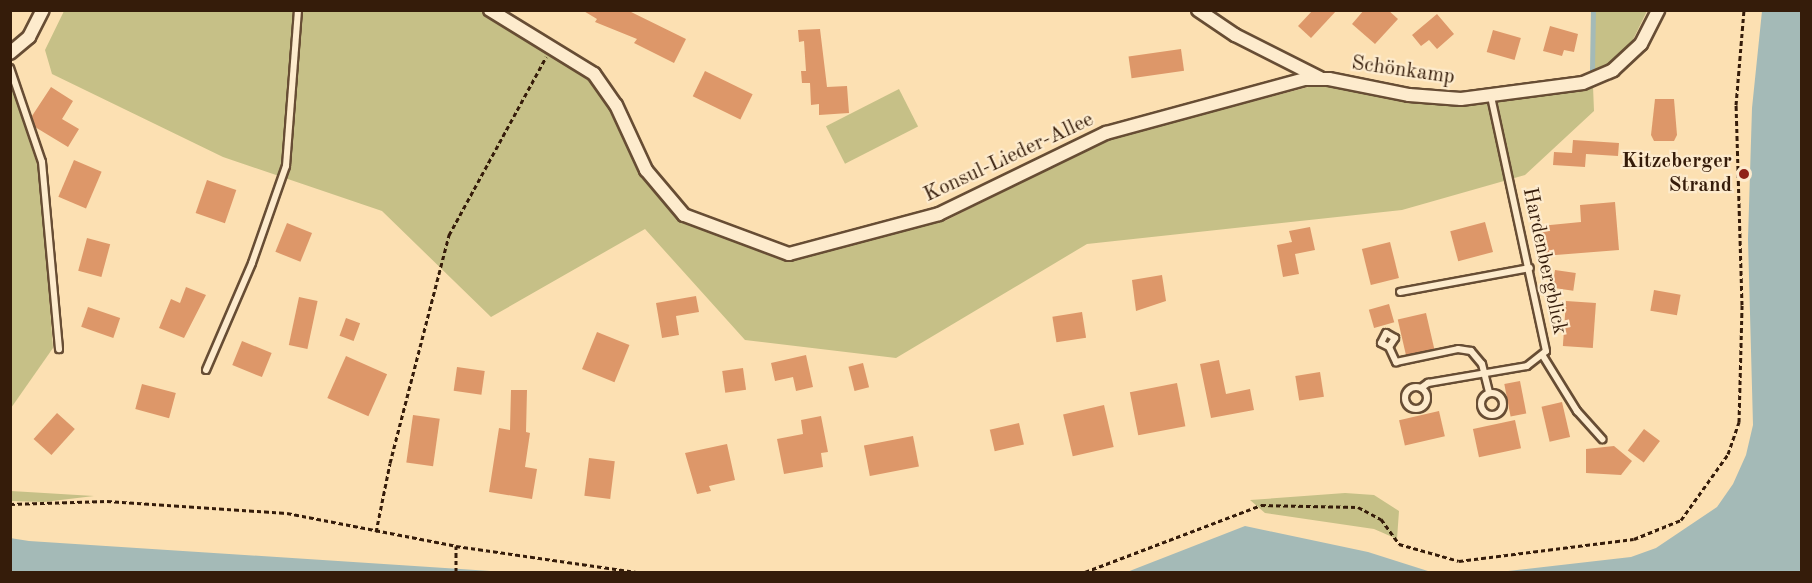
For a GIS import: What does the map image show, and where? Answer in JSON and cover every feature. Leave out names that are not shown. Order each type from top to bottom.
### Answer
[{"type":"street","points":[[10,53],[29,37],[43,10]]},
{"type":"street","name":"Konsul-Lieder-Allee","points":[[490,10],[594,74],[616,105],[646,170],[684,215],[789,254],[939,214],[1106,133],[1320,78]]},
{"type":"street","name":"Schönkamp","points":[[1198,10],[1235,35],[1320,78],[1436,98],[1491,96],[1568,87],[1600,77],[1641,45],[1658,10]]},
{"type":"lane","points":[[206,370],[252,263],[286,165],[298,10]]},
{"type":"lane","points":[[10,68],[42,162],[59,349]]},
{"type":"lane","name":"Hardenbergblick","points":[[1421,388],[1428,383],[1527,366],[1543,356],[1547,343],[1491,96]]},
{"type":"lane","points":[[1400,292],[1530,268]]},
{"type":"lane","points":[[1389,347],[1392,359],[1401,362],[1465,349],[1478,357],[1485,373],[1489,393]]},
{"type":"lane","points":[[1543,356],[1577,411],[1602,439]]},
{"type":"path","points":[[1084,573],[1262,505],[1358,507],[1381,519],[1399,544],[1459,561],[1634,539],[1681,520],[1728,454],[1739,422],[1742,305],[1736,105],[1744,10]]},
{"type":"path","points":[[376,532],[449,235],[551,48]]},
{"type":"path","points":[[10,504],[107,501],[196,505],[287,513],[456,546],[636,573]]},
{"type":"path","points":[[456,546],[456,573]]},
{"type":"shaded area","points":[[64,11],[480,11],[590,78],[683,217],[788,256],[945,221],[1108,139],[1320,84],[1426,101],[1488,101],[1593,86],[1594,111],[1525,175],[1402,210],[1087,244],[896,358],[745,340],[645,229],[491,317],[382,211],[223,157],[52,74],[45,50]]},
{"type":"shaded area","points":[[1593,11],[1647,11],[1627,52],[1602,69],[1592,71]]},
{"type":"shaded area","points":[[11,84],[40,174],[53,348],[11,408]]},
{"type":"shaded area","points":[[899,89],[918,126],[845,164],[826,126]]},
{"type":"shaded area","points":[[11,491],[94,496],[44,502],[11,501]]},
{"type":"shaded area","points":[[1345,493],[1374,495],[1399,511],[1397,539],[1374,529],[1265,513],[1250,500]]},
{"type":"water","points":[[1762,11],[1801,11],[1801,572],[1499,572],[1631,557],[1656,548],[1717,507],[1733,484],[1746,455],[1753,425],[1748,239],[1752,108]]},
{"type":"water","points":[[1245,526],[1368,552],[1431,572],[1127,572]]},
{"type":"water","points":[[10,538],[29,541],[506,572],[11,572]]},
{"type":"building","points":[[582,10],[627,10],[686,39],[674,63],[634,43],[637,39],[595,22],[597,19]]},
{"type":"building","points":[[1313,10],[1337,10],[1311,38],[1298,26]]},
{"type":"building","points":[[1364,10],[1388,10],[1398,19],[1375,44],[1352,24]]},
{"type":"building","points":[[1437,14],[1454,34],[1437,49],[1429,40],[1421,46],[1412,35]]},
{"type":"building","points":[[1550,26],[1578,34],[1574,52],[1564,50],[1562,56],[1543,51]]},
{"type":"building","points":[[820,29],[827,87],[847,86],[849,113],[819,115],[819,104],[811,105],[810,83],[802,83],[801,71],[806,71],[804,41],[799,42],[798,30]]},
{"type":"building","points":[[1493,30],[1521,38],[1515,60],[1487,52]]},
{"type":"building","points":[[1181,49],[1184,71],[1132,78],[1129,56]]},
{"type":"building","points":[[705,71],[753,94],[740,119],[693,96]]},
{"type":"building","points":[[51,87],[73,101],[62,119],[79,129],[68,147],[35,127],[32,116]]},
{"type":"building","points":[[1655,99],[1674,99],[1677,135],[1674,141],[1654,141],[1651,135]]},
{"type":"building","points":[[1573,140],[1619,143],[1618,156],[1586,154],[1585,167],[1553,165],[1554,152],[1572,153]]},
{"type":"building","points":[[74,160],[102,172],[86,209],[58,197]]},
{"type":"building","points":[[207,180],[236,190],[225,223],[196,213]]},
{"type":"building","points":[[1615,202],[1619,250],[1543,256],[1540,226],[1581,222],[1580,205]]},
{"type":"building","points":[[1485,222],[1493,252],[1458,261],[1450,231]]},
{"type":"building","points":[[287,223],[312,233],[300,262],[275,252]]},
{"type":"building","points":[[1310,227],[1315,250],[1295,254],[1299,274],[1283,277],[1277,245],[1292,242],[1289,231]]},
{"type":"building","points":[[87,238],[110,244],[101,277],[78,271]]},
{"type":"building","points":[[1390,242],[1399,278],[1371,285],[1362,249]]},
{"type":"building","points":[[1555,270],[1576,273],[1573,291],[1552,288]]},
{"type":"building","points":[[1162,275],[1166,301],[1136,311],[1132,280]]},
{"type":"building","points":[[186,287],[206,295],[184,338],[159,328],[171,299],[180,303]]},
{"type":"building","points":[[1654,290],[1681,295],[1677,315],[1650,311]]},
{"type":"building","points":[[696,296],[699,312],[676,316],[679,335],[662,338],[656,303]]},
{"type":"building","points":[[299,297],[318,301],[307,349],[289,345]]},
{"type":"building","points":[[1566,301],[1596,303],[1593,348],[1563,346]]},
{"type":"building","points":[[1389,304],[1394,322],[1374,328],[1369,310]]},
{"type":"building","points":[[88,307],[120,318],[113,338],[81,327]]},
{"type":"building","points":[[1082,312],[1086,338],[1056,342],[1052,317]]},
{"type":"building","points":[[1426,313],[1434,349],[1406,356],[1398,320]]},
{"type":"building","points":[[346,318],[360,323],[354,341],[340,336]]},
{"type":"building","points":[[597,332],[629,345],[614,382],[582,369]]},
{"type":"building","points":[[242,341],[272,353],[262,377],[232,365]]},
{"type":"building","points":[[806,355],[813,387],[796,391],[793,377],[775,381],[771,363]]},
{"type":"building","points":[[346,356],[387,374],[368,416],[327,398]]},
{"type":"building","points":[[1219,360],[1226,394],[1250,389],[1254,410],[1211,418],[1200,364]]},
{"type":"building","points":[[863,363],[869,387],[854,391],[848,367]]},
{"type":"building","points":[[457,367],[485,371],[481,395],[454,391]]},
{"type":"building","points":[[743,368],[746,390],[725,393],[722,371]]},
{"type":"building","points":[[1320,372],[1324,397],[1299,401],[1295,376]]},
{"type":"building","points":[[1520,381],[1526,413],[1511,416],[1504,384]]},
{"type":"building","points":[[1177,383],[1185,426],[1138,435],[1130,392]]},
{"type":"building","points":[[142,384],[176,393],[169,418],[135,409]]},
{"type":"building","points":[[511,390],[527,390],[526,432],[530,433],[525,467],[537,469],[532,499],[489,492],[499,428],[510,430]]},
{"type":"building","points":[[1562,402],[1570,437],[1550,442],[1542,407]]},
{"type":"building","points":[[1104,405],[1114,447],[1073,456],[1063,414]]},
{"type":"building","points":[[1439,411],[1445,436],[1405,446],[1399,420]]},
{"type":"building","points":[[57,413],[75,429],[51,455],[34,439]]},
{"type":"building","points":[[413,415],[440,419],[433,466],[406,463]]},
{"type":"building","points":[[821,416],[828,452],[821,453],[823,467],[784,474],[777,439],[803,434],[801,420]]},
{"type":"building","points":[[1515,420],[1521,448],[1479,457],[1473,429]]},
{"type":"building","points":[[1019,423],[1024,444],[995,451],[990,430]]},
{"type":"building","points":[[1644,429],[1660,441],[1644,463],[1628,451]]},
{"type":"building","points":[[913,436],[919,466],[870,476],[864,446]]},
{"type":"building","points":[[727,444],[735,480],[709,486],[711,491],[697,494],[685,453]]},
{"type":"building","points":[[1614,446],[1632,461],[1621,475],[1586,473],[1586,449]]},
{"type":"building","points":[[589,458],[615,461],[610,499],[584,496]]},
{"type":"waterway","points":[[1592,71],[1593,10]]},
{"type":"place","name":"Kitzeberger Strand","points":[[1744,174]]}]
